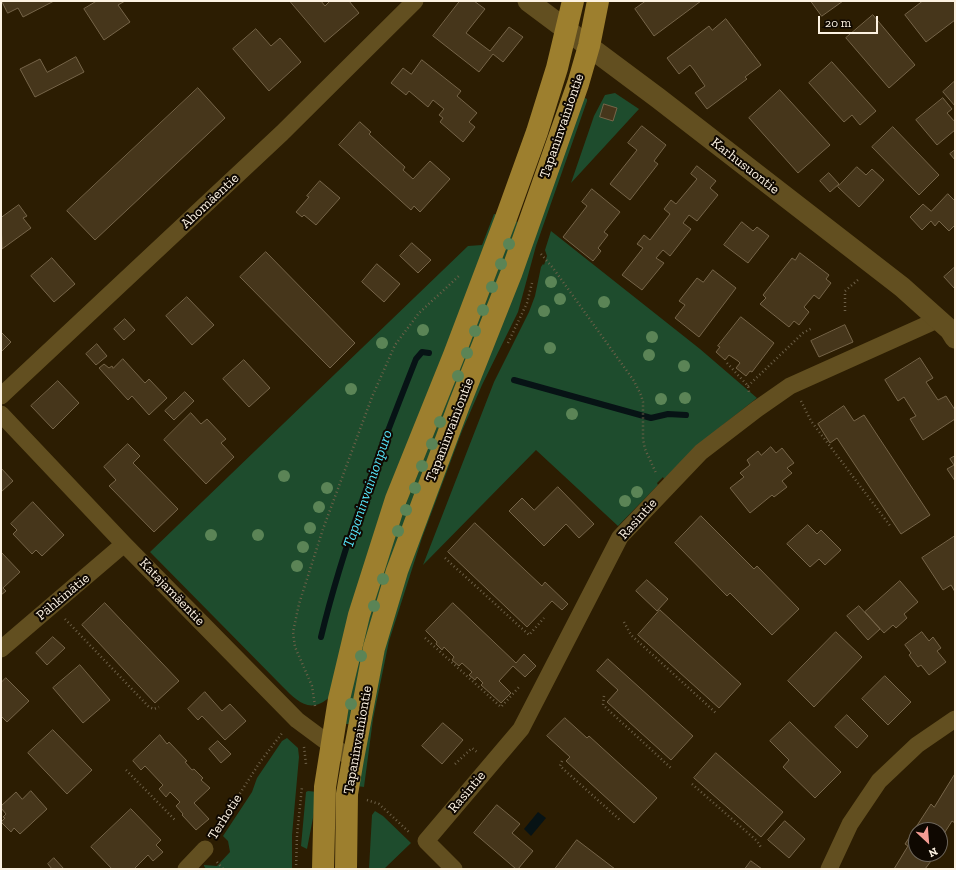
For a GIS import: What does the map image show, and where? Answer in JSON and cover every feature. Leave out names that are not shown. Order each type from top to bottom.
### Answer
[{"type":"main road","name":"Tapaninvainiontie","points":[[323,869],[326,787],[338,699],[369,579],[396,499],[454,355],[537,132],[557,68],[573,1]]},
{"type":"main road","name":"Tapaninvainiontie","points":[[346,869],[347,794],[374,648],[397,572],[459,405],[511,274],[578,84],[589,46],[598,1]]},
{"type":"street","name":"Ahomäentie","points":[[1,396],[282,133],[415,1]]},
{"type":"street","name":"Karhusuontie","points":[[528,1],[658,98],[902,287],[937,320],[950,330],[955,338]]},
{"type":"street","name":"Rasintie","points":[[426,841],[521,729],[620,538],[701,452],[790,386],[937,320]]},
{"type":"street","name":"Katajamäentie","points":[[1,414],[124,544],[298,720],[332,746],[353,759]]},
{"type":"street","name":"Pähkinätie","points":[[1,649],[124,544]]},
{"type":"street","points":[[829,869],[850,824],[879,781],[917,745],[955,719]]},
{"type":"street","points":[[426,841],[454,869]]},
{"type":"street","name":"Terhotie","points":[[186,869],[206,849]]},
{"type":"path","points":[[537,259],[539,252],[553,268],[634,381],[641,395],[643,408],[642,439],[645,449],[665,490]]},
{"type":"path","points":[[315,706],[312,686],[295,647],[293,632],[299,604],[321,535],[372,397],[395,346],[419,313],[463,273]]},
{"type":"path","points":[[845,311],[845,291],[863,276]]},
{"type":"path","points":[[505,348],[527,304],[532,281]]},
{"type":"path","points":[[748,386],[803,333],[812,328]]},
{"type":"path","points":[[727,362],[748,386],[751,400],[757,409]]},
{"type":"path","points":[[799,396],[811,421],[891,528]]},
{"type":"path","points":[[444,558],[529,635],[544,618]]},
{"type":"path","points":[[52,605],[149,707],[154,709],[159,707]]},
{"type":"path","points":[[624,622],[632,635],[716,713]]},
{"type":"path","points":[[425,638],[501,707],[519,687]]},
{"type":"path","points":[[604,696],[603,705],[671,768]]},
{"type":"path","name":"Terhotie","points":[[206,849],[217,828],[260,762],[285,729],[288,732]]},
{"type":"path","points":[[299,742],[304,749],[307,766]]},
{"type":"path","points":[[562,761],[560,766],[621,821]]},
{"type":"path","points":[[126,770],[176,821]]},
{"type":"path","points":[[692,784],[757,841],[762,849]]},
{"type":"path","points":[[296,869],[297,835],[302,786]]},
{"type":"path","points":[[366,808],[367,794]]},
{"type":"path","points":[[367,800],[379,804],[414,837],[426,841]]},
{"type":"green space","points":[[615,93],[639,109],[571,183],[594,116],[605,95]]},
{"type":"green space","points":[[583,97],[587,99],[587,101],[536,246],[518,312],[482,385],[462,431],[422,538],[389,641],[373,719],[364,787],[357,786],[395,598]]},
{"type":"green space","points":[[494,214],[501,215],[331,696],[324,702],[317,705],[305,704],[293,697],[150,552],[468,246],[482,245]]},
{"type":"green space","points":[[513,220],[518,222],[513,242],[350,724],[346,724],[343,717],[371,594]]},
{"type":"green space","points":[[551,231],[700,349],[757,398],[724,424],[664,479],[663,477],[657,483],[658,485],[618,526],[536,450],[423,565],[494,382],[529,312],[535,296],[541,267],[543,264],[544,265],[547,256],[545,250]]},
{"type":"green space","points":[[287,738],[298,748],[299,757],[292,835],[292,869],[206,869],[204,865],[217,866],[230,852],[228,841],[223,836],[252,792],[257,778],[282,741]]},
{"type":"green space","points":[[306,792],[318,792],[307,849],[301,846]]},
{"type":"green space","points":[[375,811],[383,816],[411,843],[384,869],[369,869],[372,815]]},
{"type":"shaded area","points":[[538,812],[546,818],[531,836],[524,829]]},
{"type":"building","points":[[2,1],[54,1],[23,17],[18,8],[8,13]]},
{"type":"building","points":[[97,1],[125,1],[118,5],[130,22],[104,40],[84,9]]},
{"type":"building","points":[[290,1],[321,1],[325,6],[330,1],[349,1],[359,13],[325,42]]},
{"type":"building","points":[[460,1],[474,1],[485,9],[466,33],[490,51],[509,27],[523,37],[503,62],[493,54],[479,72],[433,36]]},
{"type":"building","points":[[646,1],[701,1],[654,36],[635,9]]},
{"type":"building","points":[[811,1],[843,1],[822,16]]},
{"type":"building","points":[[923,1],[955,1],[955,20],[926,42],[905,15]]},
{"type":"building","points":[[873,15],[915,65],[889,88],[846,38]]},
{"type":"building","points":[[726,19],[761,65],[745,77],[747,79],[707,109],[695,93],[705,86],[694,70],[690,65],[679,74],[667,58],[709,26],[712,30]]},
{"type":"building","points":[[256,29],[271,46],[280,38],[301,62],[269,91],[233,49]]},
{"type":"building","points":[[76,57],[84,72],[35,97],[20,69],[40,59],[47,72]]},
{"type":"building","points":[[422,60],[461,91],[457,96],[477,113],[469,122],[475,127],[463,142],[440,122],[443,118],[439,115],[444,109],[433,100],[428,107],[409,91],[406,95],[391,83],[403,68],[411,74]]},
{"type":"building","points":[[832,62],[876,111],[860,125],[852,115],[844,122],[809,83]]},
{"type":"building","points":[[955,81],[955,106],[943,92]]},
{"type":"building","points":[[198,88],[225,118],[95,240],[67,211]]},
{"type":"building","points":[[780,90],[830,145],[798,173],[749,118]]},
{"type":"building","points":[[943,98],[952,109],[947,113],[955,122],[955,130],[937,145],[916,120]]},
{"type":"building","points":[[604,104],[617,108],[613,121],[600,117]]},
{"type":"building","points":[[360,122],[371,132],[369,134],[405,167],[403,170],[413,179],[430,161],[450,179],[420,212],[414,206],[411,210],[339,145]]},
{"type":"building","points":[[642,126],[666,145],[654,161],[658,164],[630,200],[610,184],[637,150],[628,143]]},
{"type":"building","points":[[893,127],[939,175],[919,195],[872,147]]},
{"type":"building","points":[[955,150],[955,160],[950,154]]},
{"type":"building","points":[[697,166],[716,181],[710,188],[718,195],[697,221],[689,215],[683,223],[691,229],[670,256],[663,250],[656,258],[664,263],[642,290],[622,275],[643,248],[637,244],[644,235],[650,240],[670,214],[664,209],[671,200],[676,204],[697,179],[691,174]]},
{"type":"building","points":[[857,167],[866,175],[872,169],[884,180],[859,207],[838,187]]},
{"type":"building","points":[[829,173],[839,184],[830,192],[820,181]]},
{"type":"building","points":[[320,181],[340,198],[316,225],[304,215],[302,217],[296,212]]},
{"type":"building","points":[[592,189],[620,212],[604,232],[608,235],[598,248],[601,251],[593,261],[563,237],[587,206],[582,202]]},
{"type":"building","points":[[948,194],[955,201],[955,225],[949,231],[939,221],[935,226],[931,221],[922,230],[910,217],[923,204],[931,211]]},
{"type":"building","points":[[19,205],[27,216],[23,218],[31,228],[2,249],[1,218]]},
{"type":"building","points":[[742,222],[753,231],[757,227],[769,236],[748,263],[724,245]]},
{"type":"building","points":[[412,243],[431,260],[418,273],[400,256]]},
{"type":"building","points":[[266,252],[355,343],[330,368],[240,277]]},
{"type":"building","points":[[800,253],[829,275],[826,279],[831,283],[819,299],[814,295],[804,307],[809,312],[799,325],[794,321],[789,327],[760,304],[766,298],[763,295],[792,258],[795,260]]},
{"type":"building","points":[[52,258],[75,284],[54,302],[31,276]]},
{"type":"building","points":[[377,264],[400,284],[384,302],[362,282]]},
{"type":"building","points":[[955,267],[955,288],[954,288],[944,277]]},
{"type":"building","points":[[713,270],[736,288],[699,337],[675,318],[685,305],[679,301],[697,278],[703,282]]},
{"type":"building","points":[[187,297],[214,325],[192,345],[166,316]]},
{"type":"building","points":[[741,317],[774,343],[752,372],[750,371],[746,376],[736,368],[740,363],[738,361],[729,355],[725,360],[716,352],[720,347],[718,346]]},
{"type":"building","points":[[125,319],[135,330],[124,340],[114,329]]},
{"type":"building","points":[[845,325],[853,342],[819,357],[811,341]]},
{"type":"building","points":[[1,332],[11,342],[1,352]]},
{"type":"building","points":[[97,344],[107,356],[96,365],[86,354]]},
{"type":"building","points":[[920,358],[933,378],[926,382],[938,400],[946,396],[955,410],[955,419],[923,440],[910,419],[916,416],[904,397],[898,401],[885,380]]},
{"type":"building","points":[[123,359],[145,383],[149,379],[167,398],[149,415],[132,396],[128,400],[99,368],[104,364],[109,368],[112,366],[113,368]]},
{"type":"building","points":[[244,360],[270,388],[249,407],[223,379]]},
{"type":"building","points":[[58,381],[79,403],[53,429],[31,406]]},
{"type":"building","points":[[185,392],[194,401],[174,420],[165,411]]},
{"type":"building","points":[[844,406],[854,421],[864,415],[930,515],[901,534],[837,438],[830,443],[818,424]]},
{"type":"building","points":[[191,413],[201,424],[207,419],[226,439],[221,443],[234,457],[206,484],[164,440]]},
{"type":"building","points":[[128,444],[140,456],[133,463],[178,509],[154,532],[109,486],[116,480],[104,467]]},
{"type":"building","points":[[771,447],[776,453],[782,448],[794,463],[787,468],[792,473],[782,481],[787,487],[774,497],[772,495],[750,513],[730,488],[744,477],[740,473],[750,465],[747,460],[758,451],[761,455]]},
{"type":"building","points":[[955,456],[955,481],[947,469],[954,465],[950,459]]},
{"type":"building","points":[[1,468],[13,481],[1,492]]},
{"type":"building","points":[[558,487],[594,524],[579,538],[566,524],[544,546],[509,511],[522,498],[534,510]]},
{"type":"building","points":[[33,502],[64,535],[42,556],[36,550],[32,554],[13,534],[17,530],[11,524]]},
{"type":"building","points":[[701,516],[754,569],[757,566],[799,609],[772,635],[730,593],[727,596],[675,543]]},
{"type":"building","points":[[475,523],[542,586],[545,582],[568,604],[562,610],[552,601],[527,627],[448,552]]},
{"type":"building","points":[[808,525],[817,534],[821,530],[841,550],[825,565],[819,559],[810,567],[787,544]]},
{"type":"building","points":[[955,536],[955,592],[951,585],[943,590],[922,558]]},
{"type":"building","points":[[1,552],[20,572],[3,588],[6,591],[1,595]]},
{"type":"building","points":[[647,580],[668,599],[657,611],[636,591]]},
{"type":"building","points":[[900,581],[918,602],[904,614],[907,618],[896,628],[893,625],[884,633],[865,612]]},
{"type":"building","points":[[105,603],[179,681],[155,703],[82,625]]},
{"type":"building","points":[[453,603],[516,663],[524,654],[536,666],[525,677],[513,666],[499,681],[511,693],[501,703],[481,685],[483,683],[477,677],[475,680],[469,675],[472,672],[462,663],[459,666],[452,660],[454,657],[444,647],[442,650],[436,644],[437,642],[426,631]]},
{"type":"building","points":[[859,606],[880,629],[868,640],[847,616]]},
{"type":"building","points":[[660,610],[741,684],[719,708],[638,635]]},
{"type":"building","points":[[836,632],[862,657],[814,707],[788,681]]},
{"type":"building","points":[[922,632],[929,641],[933,637],[941,648],[937,651],[946,662],[929,675],[921,665],[918,667],[909,655],[911,653],[905,645]]},
{"type":"building","points":[[53,637],[65,648],[47,665],[36,653]]},
{"type":"building","points":[[608,659],[693,736],[671,760],[607,702],[618,690],[597,671]]},
{"type":"building","points":[[80,665],[110,700],[83,723],[53,688]]},
{"type":"building","points":[[885,676],[911,702],[888,725],[862,699]]},
{"type":"building","points":[[6,678],[29,701],[7,722],[1,716],[1,683]]},
{"type":"building","points":[[205,692],[222,711],[230,704],[246,721],[225,740],[202,716],[198,720],[188,709]]},
{"type":"building","points":[[847,715],[868,736],[857,748],[835,727]]},
{"type":"building","points":[[565,718],[587,738],[589,736],[657,798],[634,823],[566,761],[570,757],[547,736]]},
{"type":"building","points":[[790,722],[841,772],[815,798],[783,767],[789,760],[770,741]]},
{"type":"building","points":[[443,723],[463,740],[442,764],[422,746]]},
{"type":"building","points":[[53,730],[92,770],[67,794],[28,753]]},
{"type":"building","points":[[160,735],[167,744],[169,742],[187,761],[185,762],[192,770],[194,769],[203,778],[201,780],[210,788],[194,803],[209,819],[196,830],[176,806],[180,802],[170,792],[166,797],[159,789],[163,785],[145,766],[141,770],[133,761]]},
{"type":"building","points":[[218,741],[231,754],[221,763],[209,749]]},
{"type":"building","points":[[716,753],[783,812],[761,837],[694,778]]},
{"type":"building","points":[[955,774],[955,823],[952,821],[948,827],[948,822],[919,822],[931,804],[934,807]]},
{"type":"building","points":[[31,791],[47,809],[20,834],[14,828],[11,832],[1,822],[5,818],[3,817],[6,814],[1,806],[16,792],[22,799]]},
{"type":"building","points":[[497,805],[520,824],[512,833],[533,851],[518,869],[516,869],[474,833]]},
{"type":"building","points":[[131,809],[161,840],[156,845],[163,852],[153,861],[148,855],[134,869],[112,869],[91,847]]},
{"type":"building","points":[[785,821],[805,839],[789,858],[768,840]]},
{"type":"building","points":[[577,840],[615,869],[555,869]]},
{"type":"building","points":[[908,846],[908,862],[930,862],[925,869],[894,869]]},
{"type":"building","points":[[54,858],[64,869],[52,869],[48,864]]},
{"type":"building","points":[[751,861],[762,869],[745,869]]},
{"type":"waterway","name":"Tapaninvainionpuro","points":[[321,637],[340,566],[389,427],[416,359],[422,352],[429,353]]},
{"type":"waterway","name":"Tapaninvainionpuro","points":[[514,380],[651,418],[668,414],[686,415]]}]
